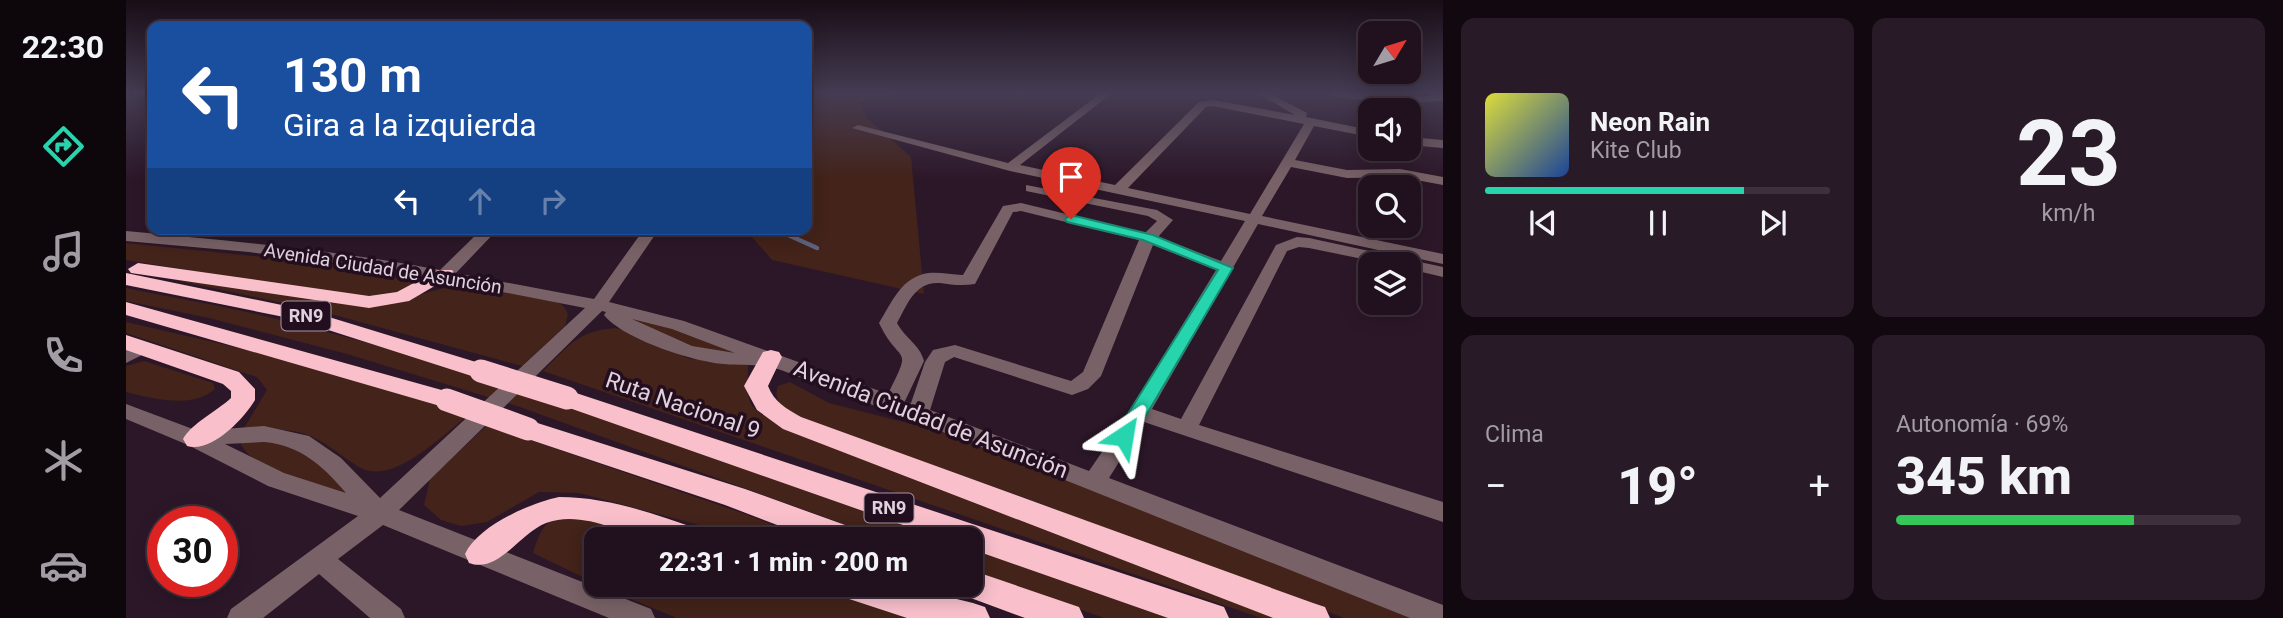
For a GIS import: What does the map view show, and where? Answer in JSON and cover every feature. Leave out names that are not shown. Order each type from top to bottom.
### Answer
[{"type":"highway","points":[[126,268],[369,302],[402,298],[445,274]]},
{"type":"highway","name":"Ruta Nacional 9","points":[[126,279],[299,314],[567,398],[1212,618]]},
{"type":"highway","name":"RN9","points":[[126,308],[447,400],[816,527]]},
{"type":"highway","points":[[131,349],[231,378],[243,389],[243,400],[226,418],[196,439]]},
{"type":"highway","points":[[771,358],[756,386],[759,398],[769,410],[792,423],[1312,618]]},
{"type":"highway","points":[[480,554],[528,519],[544,511],[589,509],[650,527]]},
{"type":"highway","points":[[983,588],[1068,618]]},
{"type":"highway","points":[[887,597],[973,618]]},
{"type":"street","points":[[1010,167],[1069,122]]},
{"type":"street","points":[[1119,189],[1185,122]]},
{"type":"street","points":[[1094,482],[1139,413],[1311,122],[1358,131]]},
{"type":"street","points":[[858,128],[1010,167],[1443,259]]},
{"type":"street","points":[[1421,142],[1443,144]]},
{"type":"street","points":[[1287,162],[1347,174],[1400,173],[1443,181]]},
{"type":"street","points":[[918,414],[935,362],[940,354],[955,351],[1072,387],[1082,384],[1091,376],[1148,237],[1166,220],[1152,213],[1031,188]]},
{"type":"street","points":[[893,404],[914,361],[912,352],[895,337],[888,323],[913,284],[928,278],[953,282],[969,279],[1008,209],[1021,207],[1148,237],[1226,268]]},
{"type":"street","name":"Avenida Ciudad de Asunción","points":[[126,236],[147,234]]},
{"type":"street","name":"Avenida Ciudad de Asunción","points":[[160,235],[445,274],[598,305],[668,347],[702,357],[737,361],[771,358],[1443,618]]},
{"type":"street","points":[[445,274],[485,235]]},
{"type":"street","points":[[241,618],[380,513],[598,305],[648,235]]},
{"type":"street","points":[[1187,428],[1281,248],[1297,242],[1358,253]]},
{"type":"street","points":[[1421,267],[1443,272]]},
{"type":"street","points":[[126,411],[196,439],[276,480],[380,513],[641,618]]},
{"type":"street","points":[[1139,413],[1443,512]]},
{"type":"street","points":[[196,439],[260,434],[301,442],[330,461],[380,513]]},
{"type":"street","points":[[320,560],[391,618]]},
{"type":"shaded area","points":[[812,122],[871,122],[911,157],[924,294],[772,260],[750,235],[812,235]]},
{"type":"shaded area","points":[[126,243],[392,270],[408,276],[414,286],[389,296],[356,297],[126,260]]},
{"type":"shaded area","points":[[137,272],[372,306],[439,289],[462,285],[483,286],[555,301],[563,306],[568,314],[565,326],[522,366],[316,310]]},
{"type":"shaded area","points":[[126,288],[256,314],[434,362],[611,418],[925,527],[852,527],[517,406],[347,354],[209,318],[126,301]]},
{"type":"shaded area","points":[[632,318],[653,320],[743,355],[719,353],[668,341]]},
{"type":"shaded area","points":[[126,322],[252,351],[432,402],[466,417],[416,457],[386,470],[372,471],[359,467],[306,434],[285,430],[243,430],[267,390],[257,377],[126,333]]},
{"type":"shaded area","points":[[615,328],[630,331],[690,359],[748,363],[751,404],[762,414],[785,426],[1305,618],[1261,618],[543,371],[582,336]]},
{"type":"shaded area","points":[[144,361],[213,383],[215,389],[196,399],[184,401],[126,392],[126,366]]},
{"type":"shaded area","points":[[790,382],[829,403],[974,440],[1415,618],[1344,618],[1020,496],[798,418],[781,405],[777,397],[778,386]]},
{"type":"shaded area","points":[[487,425],[778,527],[706,527],[579,493],[539,492],[487,522],[461,526],[441,520],[424,505],[430,479]]},
{"type":"shaded area","points":[[240,441],[291,446],[325,466],[353,490],[347,495],[286,476],[256,460]]},
{"type":"shaded area","points":[[590,516],[629,527],[584,527],[584,578],[533,553],[546,525],[567,517]]},
{"type":"shaded area","points":[[983,547],[1189,618],[1104,618],[983,574]]},
{"type":"shaded area","points":[[626,597],[872,597],[946,618],[677,618]]},
{"type":"waterway","points":[[788,235],[817,248]]},
{"type":"route","points":[[1071,219],[1148,237],[1226,268],[1124,436]]}]
